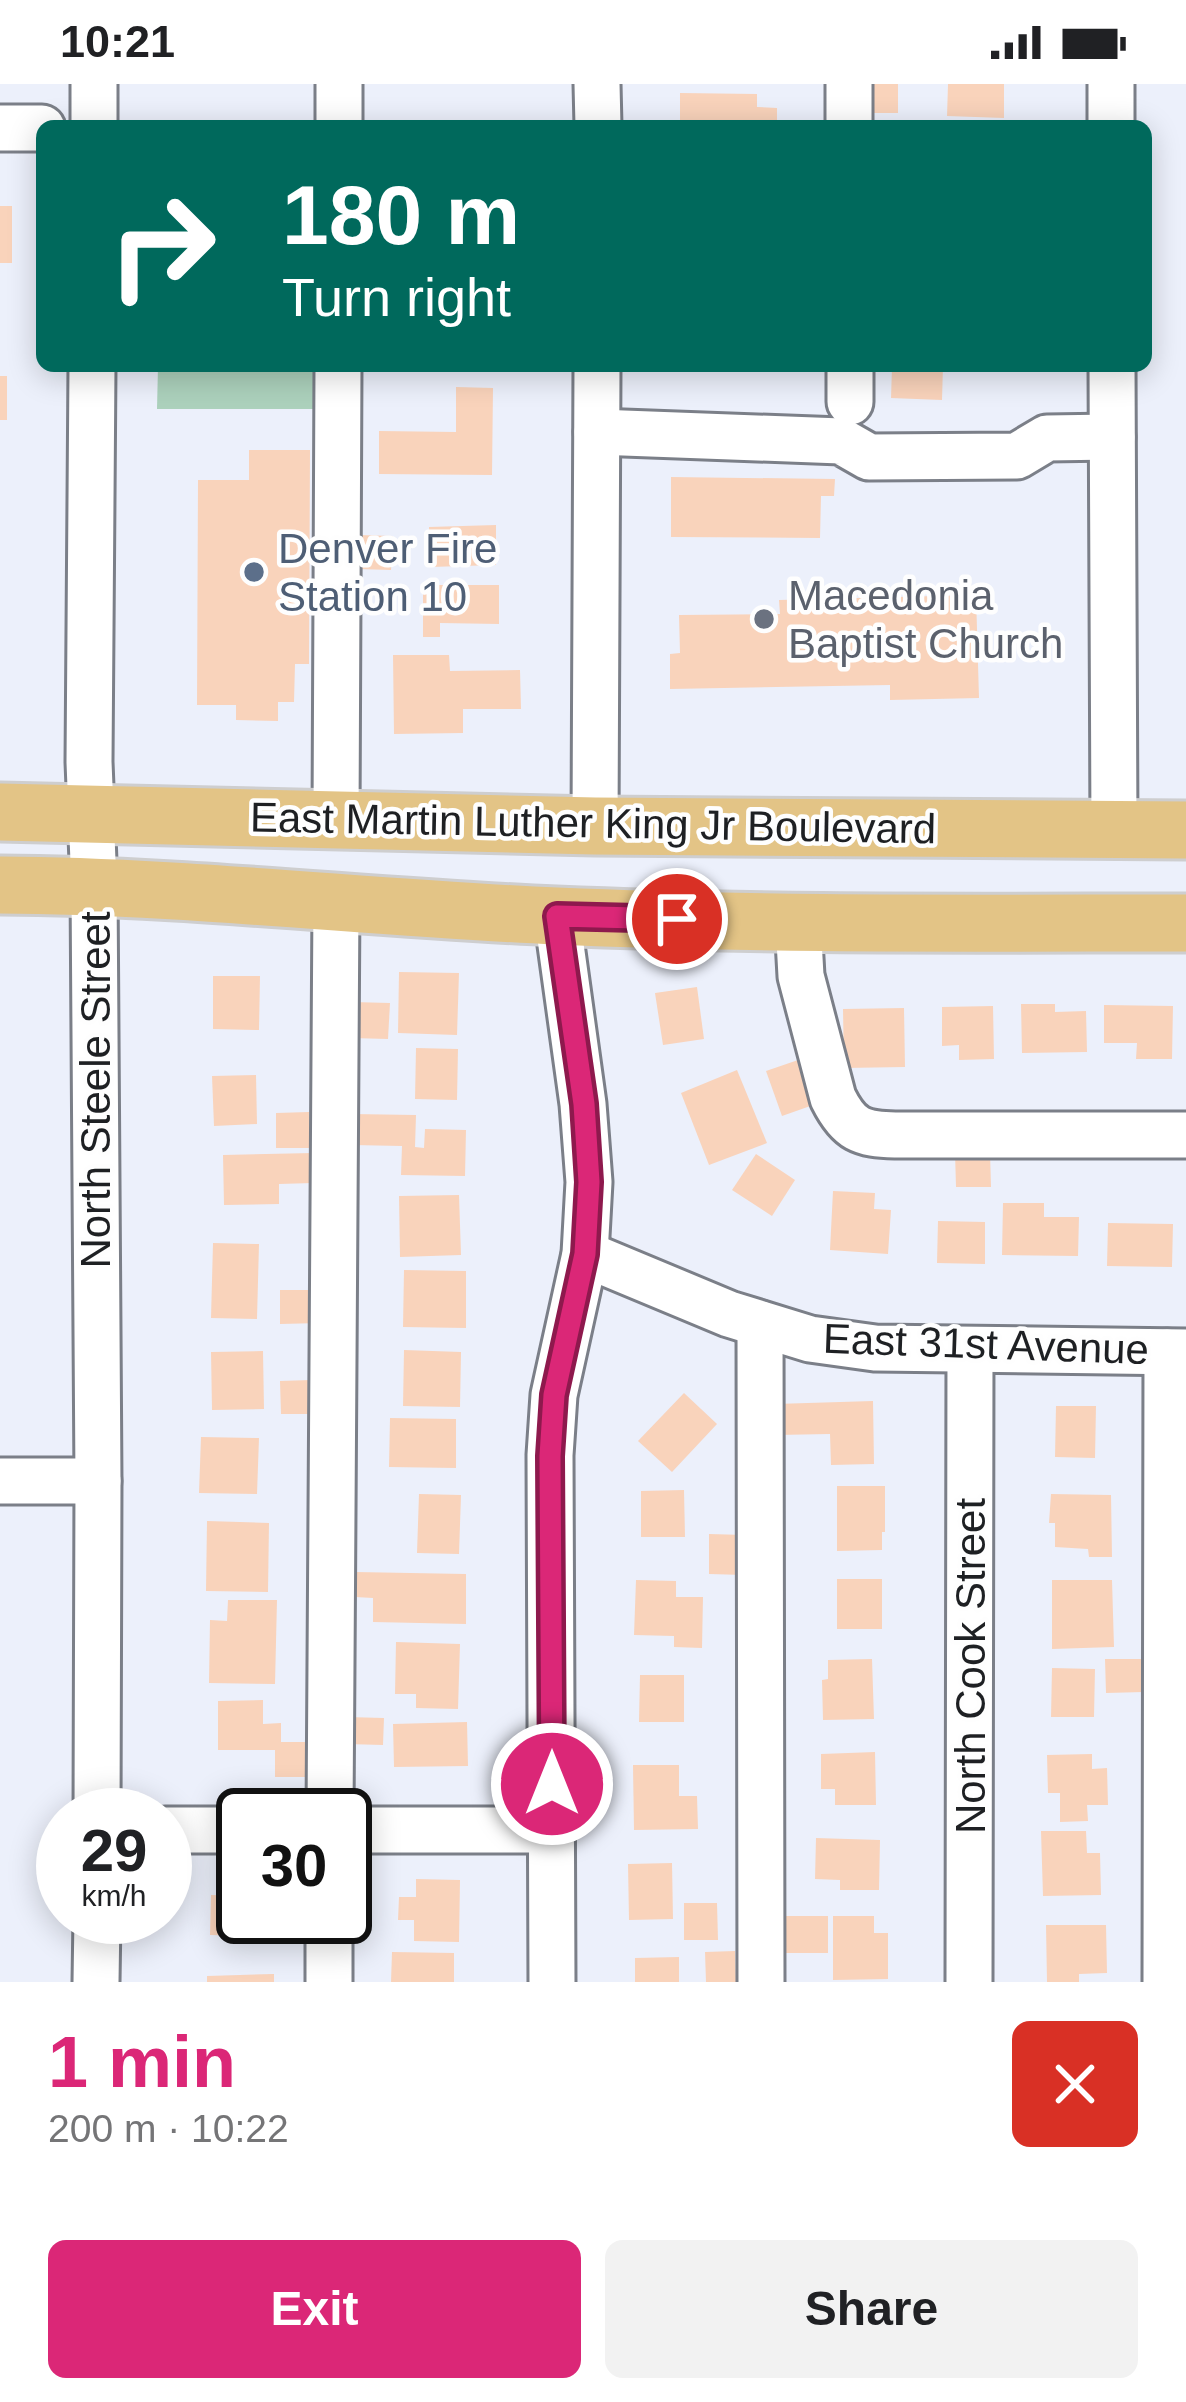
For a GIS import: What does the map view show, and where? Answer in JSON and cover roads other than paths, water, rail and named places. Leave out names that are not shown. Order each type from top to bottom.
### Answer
[{"type":"main road","name":"East Martin Luther King Jr Boulevard","points":[[0,812],[595,826],[1186,830]]},
{"type":"main road","name":"East Martin Luther King Jr Boulevard","points":[[0,885],[94,886],[336,902],[560,936],[798,922],[1186,923]]},
{"type":"street","points":[[94,84],[94,120]]},
{"type":"street","points":[[339,84],[339,120]]},
{"type":"street","points":[[597,84],[598,120]]},
{"type":"street","points":[[849,84],[849,120]]},
{"type":"street","points":[[1111,84],[1111,120]]},
{"type":"street","points":[[0,128],[36,128]]},
{"type":"street","name":"North Steele Street","points":[[92,372],[90,813],[98,1788]]},
{"type":"street","points":[[336,820],[338,372]]},
{"type":"street","points":[[595,826],[597,372]]},
{"type":"street","points":[[1112,372],[1114,829]]},
{"type":"street","points":[[597,432],[842,440],[868,457],[1017,456],[1047,438],[1112,437]]},
{"type":"street","points":[[330,1788],[336,902]]},
{"type":"street","points":[[798,922],[801,976],[833,1098],[856,1129],[895,1135],[1186,1135]]},
{"type":"street","points":[[552,1982],[550,1456],[554,1395],[585,1254],[589,1182],[584,1104],[560,936]]},
{"type":"street","name":"East 31st Avenue","points":[[585,1254],[660,1287],[810,1339],[875,1348],[1176,1352]]},
{"type":"street","points":[[760,1324],[761,1982]]},
{"type":"street","name":"North Cook Street","points":[[969,1982],[970,1351]]},
{"type":"street","points":[[1166,1982],[1176,1352]]},
{"type":"street","points":[[0,1481],[98,1481]]},
{"type":"street","points":[[372,1830],[552,1830]]},
{"type":"street","points":[[96,1982],[97,1944]]},
{"type":"street","points":[[329,1944],[329,1982]]},
{"type":"place","name":"Denver Fire Station 10","points":[[254,572]]},
{"type":"place","name":"Macedonia Baptist Church","points":[[764,619]]}]
